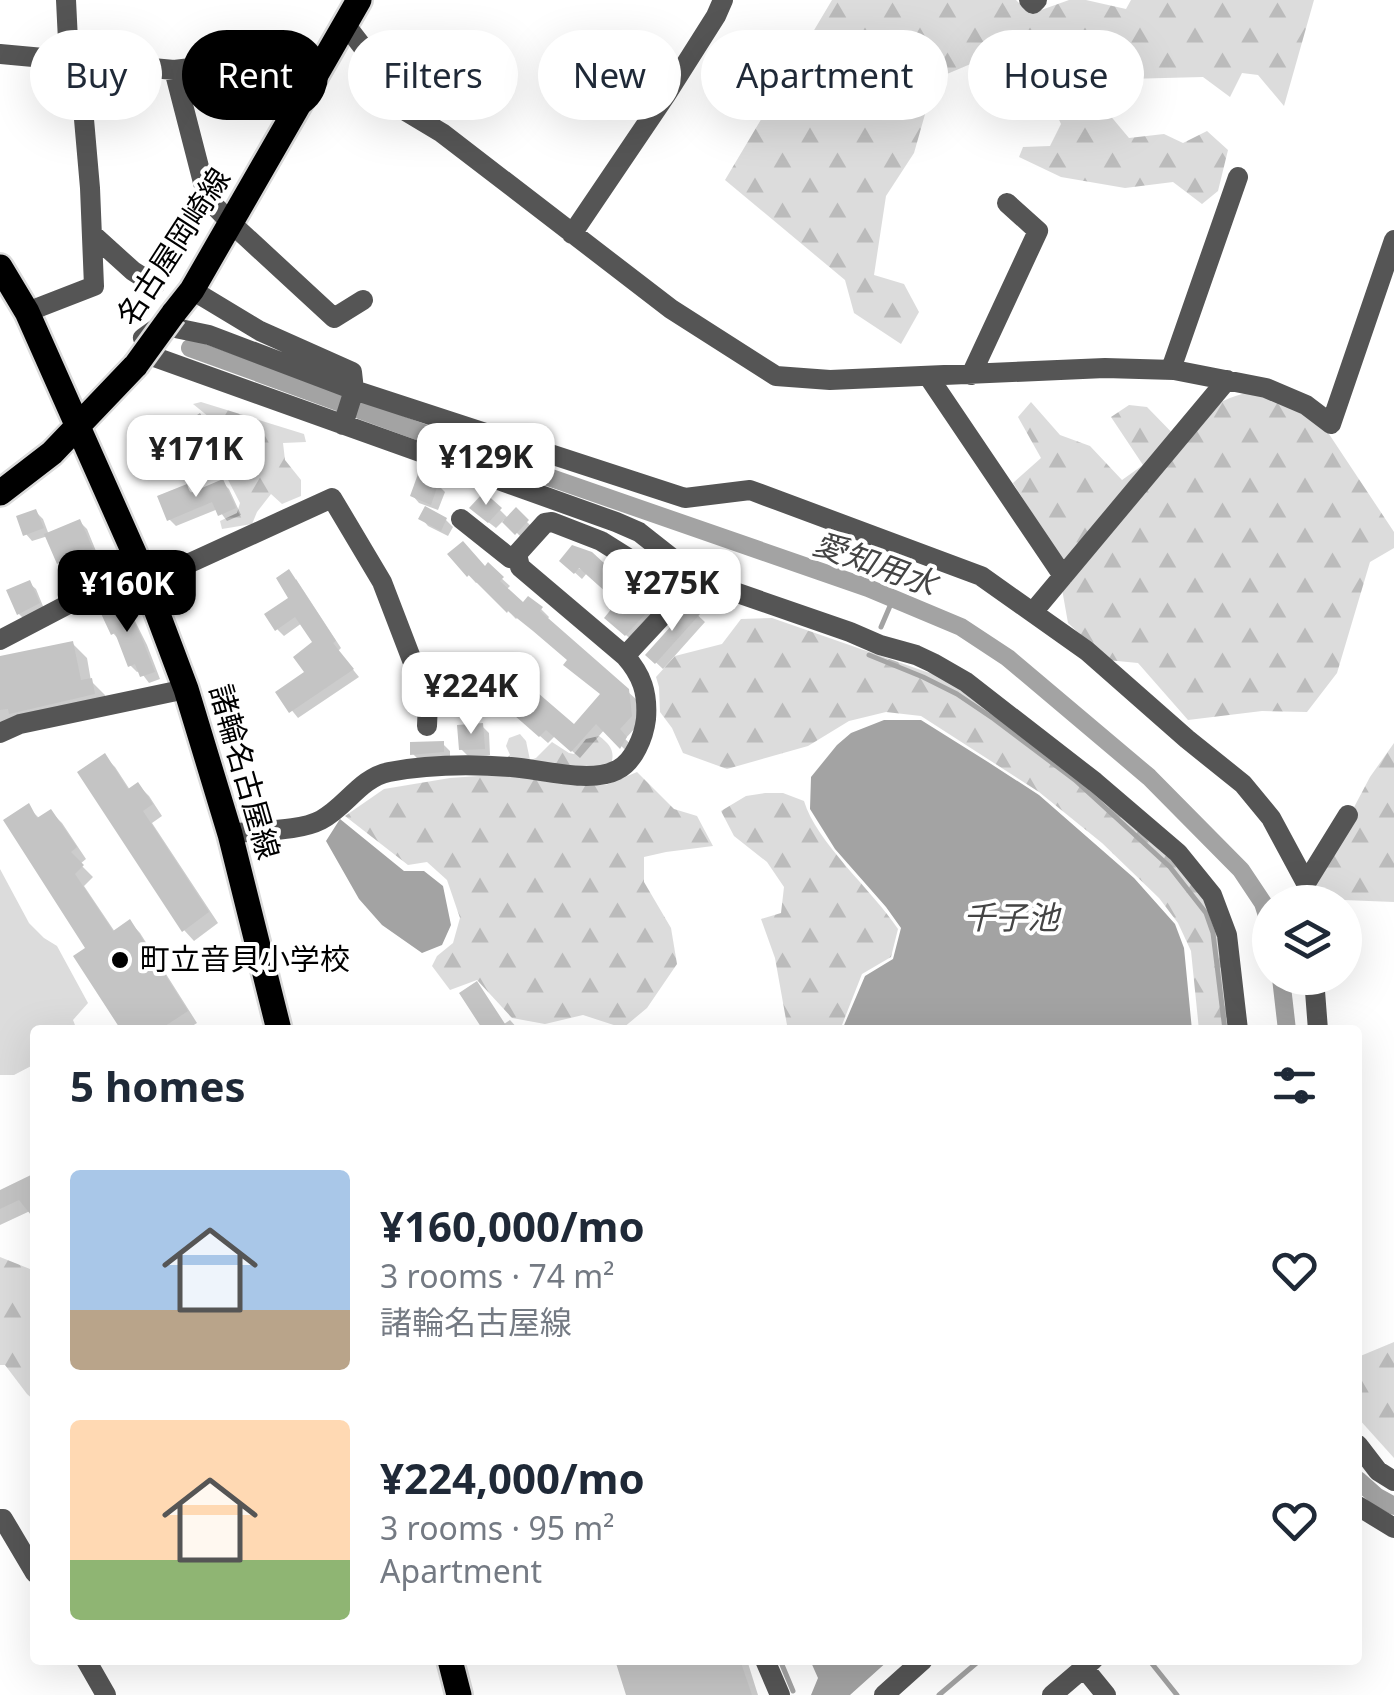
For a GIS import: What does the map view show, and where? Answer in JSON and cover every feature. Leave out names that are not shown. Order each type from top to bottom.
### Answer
[{"type":"main road","name":"名古屋岡崎線","points":[[328,55],[359,0]]},
{"type":"main road","name":"名古屋岡崎線","points":[[0,493],[52,453],[136,365],[192,290],[291,120]]},
{"type":"main road","name":"諸輪名古屋線","points":[[0,266],[27,312],[144,577],[186,689],[230,834],[278,1025]]},
{"type":"street","points":[[66,0],[70,30]]},
{"type":"street","points":[[572,234],[666,95],[723,0]]},
{"type":"street","points":[[1029,0],[1033,4],[1037,0]]},
{"type":"street","points":[[345,24],[386,76],[407,112],[442,133],[672,309],[776,376],[830,380],[1105,368],[1171,369],[1266,388],[1306,405],[1331,424],[1394,240]]},
{"type":"street","points":[[0,54],[30,57]]},
{"type":"street","points":[[162,69],[182,69]]},
{"type":"street","points":[[174,70],[207,198],[334,318],[363,300]]},
{"type":"street","points":[[27,312],[94,286],[80,120]]},
{"type":"street","points":[[1171,369],[1238,177]]},
{"type":"street","points":[[971,375],[1038,231],[1007,203]]},
{"type":"street","points":[[92,234],[155,285]]},
{"type":"street","points":[[192,290],[260,331],[352,372],[354,390],[343,425]]},
{"type":"street","points":[[1237,1025],[1228,935],[1212,895],[1199,877],[1095,782],[966,682],[916,655],[880,646],[700,580],[639,532],[627,527],[149,355],[143,338],[161,325],[209,335],[354,390],[685,498],[750,490],[981,576],[1087,650],[1243,784],[1271,818],[1305,885]]},
{"type":"street","points":[[928,376],[1063,576]]},
{"type":"street","points":[[1033,612],[1227,380]]},
{"type":"street","points":[[0,640],[84,596],[144,577],[332,498],[382,582],[428,702],[427,726]]},
{"type":"street","points":[[461,520],[518,560]]},
{"type":"street","points":[[230,834],[320,820],[366,782],[384,773],[463,765],[592,776],[619,770],[627,763],[645,726],[648,698],[636,668],[625,656],[520,567],[517,554],[546,523],[601,541],[679,590],[679,598],[625,656]]},
{"type":"street","points":[[0,732],[20,724],[186,689]]},
{"type":"street","points":[[1313,885],[1348,815]]},
{"type":"street","points":[[1315,995],[1318,1025]]},
{"type":"street","points":[[1362,1450],[1378,1471],[1394,1481]]},
{"type":"street","points":[[1362,1508],[1394,1528]]},
{"type":"street","points":[[0,1519],[30,1565]]},
{"type":"street","points":[[89,1665],[106,1695]]},
{"type":"street","points":[[767,1665],[780,1695]]},
{"type":"street","points":[[884,1695],[917,1665]]},
{"type":"street","points":[[1052,1695],[1088,1665]]},
{"type":"street","points":[[1090,1665],[1106,1695]]},
{"type":"green space","points":[[832,0],[1016,0],[1030,14],[1069,0],[1126,9],[1131,0],[1314,0],[1284,106],[1258,75],[1242,73],[1230,97],[1203,77],[1144,79],[1144,30],[968,30],[968,65],[948,74],[948,30],[814,30]]},
{"type":"green space","points":[[761,120],[923,120],[914,153],[886,196],[874,275],[904,284],[919,312],[901,344],[854,313],[845,280],[725,180]]},
{"type":"green space","points":[[1059,120],[1114,120],[1129,138],[1164,134],[1183,143],[1207,131],[1228,150],[1218,191],[1202,204],[1173,182],[1125,188],[1061,177],[1019,157],[1023,147],[1050,146],[1061,124]]},
{"type":"green space","points":[[1249,392],[1321,422],[1394,532],[1394,548],[1370,562],[1337,673],[1307,712],[1262,711],[1188,720],[1138,663],[1107,660],[1068,623],[1062,589],[1063,562],[1013,483],[1041,458],[1018,417],[1031,402],[1060,435],[1090,446],[1122,480],[1143,465],[1111,417],[1129,405],[1147,407],[1183,444],[1209,410]]},
{"type":"green space","points":[[201,402],[304,434],[306,442],[283,443],[285,460],[301,480],[301,496],[282,504],[271,494],[252,524],[222,529],[220,521],[237,513],[240,503],[225,474],[202,476],[199,461],[218,446],[220,426],[193,404]]},
{"type":"green space","points":[[772,618],[941,677],[1037,742],[1189,875],[1210,908],[1227,961],[1233,1025],[1198,1025],[1191,951],[1178,923],[1159,898],[1102,843],[1039,792],[921,716],[886,712],[849,721],[808,746],[727,769],[683,753],[660,712],[656,677],[675,656],[722,644],[741,619]]},
{"type":"green space","points":[[520,734],[526,741],[530,760],[552,742],[574,754],[586,739],[599,736],[611,749],[610,767],[591,771],[503,761],[510,755],[506,746],[509,738]]},
{"type":"green space","points":[[1394,743],[1394,902],[1362,901],[1362,885],[1316,885],[1370,777]]},
{"type":"green space","points":[[637,772],[674,809],[697,816],[713,846],[644,857],[644,882],[671,928],[677,964],[647,1008],[627,1025],[583,1015],[545,1024],[512,1018],[477,980],[450,990],[432,966],[437,956],[453,943],[460,918],[447,880],[427,862],[408,865],[345,816],[384,789],[450,778],[519,773],[570,784],[606,785]]},
{"type":"green space","points":[[783,793],[804,801],[820,833],[898,929],[891,957],[862,974],[842,1025],[787,1025],[775,958],[761,919],[781,913],[784,887],[767,862],[734,836],[721,811],[746,796]]},
{"type":"green space","points":[[0,869],[29,923],[57,946],[88,1003],[73,1020],[75,1025],[30,1025],[30,1067],[14,1075],[0,1075]]},
{"type":"green space","points":[[0,1257],[30,1269],[30,1397],[5,1365],[0,1365]]},
{"type":"green space","points":[[1394,1342],[1394,1458],[1362,1422],[1362,1355]]},
{"type":"water","name":"千子池","points":[[884,720],[921,720],[1039,795],[1134,878],[1175,924],[1184,948],[1192,1025],[844,1025],[865,976],[893,959],[901,928],[835,849],[810,809],[811,777],[851,733]]},
{"type":"water","points":[[340,819],[404,871],[424,871],[443,886],[451,925],[442,945],[422,953],[382,925],[359,899],[326,841]]},
{"type":"water","points":[[812,1665],[883,1665],[850,1695],[811,1695],[818,1678]]},
{"type":"building","points":[[200,413],[215,438],[200,447],[185,423]]},
{"type":"building","points":[[168,425],[178,457],[146,470],[134,437],[153,430],[154,434]]},
{"type":"building","points":[[418,474],[439,482],[431,505],[410,496]]},
{"type":"building","points":[[223,479],[236,508],[218,516],[212,502],[167,521],[157,496],[187,484],[190,493]]},
{"type":"building","points":[[484,492],[502,508],[488,523],[469,508]]},
{"type":"building","points":[[425,506],[447,518],[441,531],[418,519]]},
{"type":"building","points":[[516,507],[529,520],[515,535],[502,522]]},
{"type":"building","points":[[36,509],[44,528],[23,536],[16,516]]},
{"type":"building","points":[[80,519],[93,549],[57,564],[44,534]]},
{"type":"building","points":[[463,541],[485,566],[488,562],[504,577],[500,581],[523,602],[528,596],[543,607],[540,611],[629,689],[632,716],[620,729],[627,737],[620,749],[596,724],[571,752],[546,730],[539,737],[506,708],[524,681],[574,724],[600,694],[563,665],[567,660],[467,577],[447,554]]},
{"type":"building","points":[[572,545],[592,552],[630,587],[637,580],[662,596],[625,636],[604,618],[617,602],[579,568],[574,574],[559,561]]},
{"type":"building","points":[[289,569],[336,641],[333,643],[354,669],[289,713],[275,692],[304,672],[293,657],[312,642],[295,617],[275,631],[264,614],[288,598],[276,578]]},
{"type":"building","points":[[30,580],[40,603],[17,615],[6,590]]},
{"type":"building","points":[[121,595],[155,672],[140,677],[135,664],[128,667],[115,633],[111,635],[97,605]]},
{"type":"building","points":[[690,605],[700,614],[655,664],[645,655]]},
{"type":"building","points":[[73,641],[81,680],[92,678],[95,694],[9,714],[8,709],[0,710],[0,656]]},
{"type":"building","points":[[483,723],[485,749],[459,750],[457,725]]},
{"type":"building","points":[[444,741],[444,752],[410,755],[410,742]]},
{"type":"building","points":[[105,753],[128,789],[138,782],[153,804],[143,811],[209,912],[182,932],[77,772]]},
{"type":"building","points":[[29,803],[37,818],[51,809],[77,847],[71,852],[84,865],[75,874],[113,931],[130,919],[188,1011],[167,1025],[118,1025],[73,956],[85,948],[3,820]]},
{"type":"building","points":[[477,981],[506,1025],[480,1025],[459,993]]},
{"type":"building","points":[[30,1175],[30,1214],[19,1200],[0,1209],[0,1190]]},
{"type":"building","points":[[617,1665],[742,1665],[752,1695],[626,1695]]},
{"type":"waterway","name":"愛知用水","points":[[190,348],[868,588],[961,627],[1008,658],[1149,777],[1241,870],[1252,886]]},
{"type":"waterway","points":[[881,627],[893,599]]},
{"type":"waterway","points":[[869,655],[957,694],[994,719],[1075,780],[1170,867],[1206,913],[1213,933],[1224,1025]]},
{"type":"waterway","name":"愛知用水","points":[[1283,995],[1286,1025]]},
{"type":"waterway","name":"愛知用水","points":[[1362,1484],[1394,1506]]},
{"type":"waterway","points":[[782,1665],[793,1691]]},
{"type":"waterway","points":[[939,1695],[974,1665]]},
{"type":"waterway","points":[[1153,1665],[1177,1695]]},
{"type":"place","name":"町立音貝小学校","points":[[120,960]]}]
